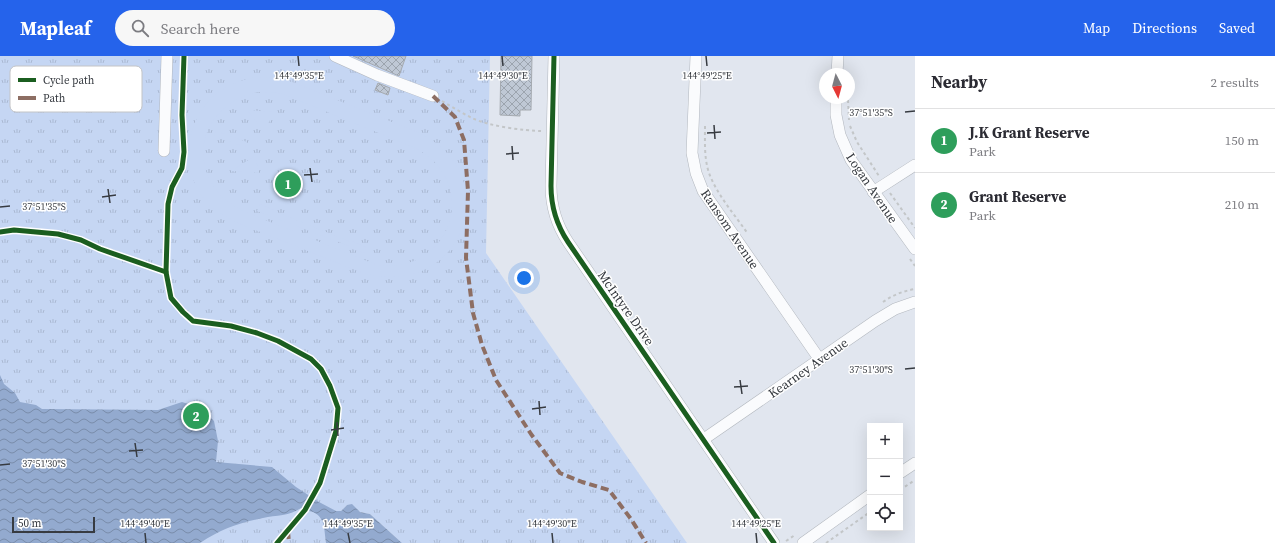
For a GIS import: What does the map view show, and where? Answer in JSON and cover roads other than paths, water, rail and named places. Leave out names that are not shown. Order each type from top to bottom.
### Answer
[{"type":"street","points":[[164,151],[167,56]]},
{"type":"street","points":[[335,56],[377,75],[433,96]]},
{"type":"street","name":"McIntyre Drive","points":[[554,56],[551,196],[554,215],[559,228],[704,439],[779,540]]},
{"type":"street","name":"Ransom Avenue","points":[[696,56],[692,153],[696,173],[703,190],[820,360]]},
{"type":"street","points":[[837,68],[838,56]]},
{"type":"street","name":"Logan Avenue","points":[[836,104],[836,115],[840,135],[851,160],[915,249]]},
{"type":"street","points":[[873,192],[915,165]]},
{"type":"street","name":"Kearney Avenue","points":[[704,439],[876,321],[895,309],[915,302]]},
{"type":"street","points":[[903,472],[915,463]]},
{"type":"street","points":[[803,543],[867,497]]},
{"type":"water","points":[[0,375],[4,384],[15,393],[20,402],[36,405],[42,409],[158,410],[182,402],[201,408],[214,421],[218,441],[216,462],[272,467],[296,487],[336,511],[341,511],[347,505],[352,504],[360,512],[370,514],[402,543],[326,543],[324,525],[320,518],[313,512],[301,508],[288,514],[238,524],[215,534],[200,543],[0,543]]},
{"type":"place","name":"J.K Grant Reserve","points":[[288,184]]},
{"type":"place","name":"Grant Reserve","points":[[196,416]]}]
